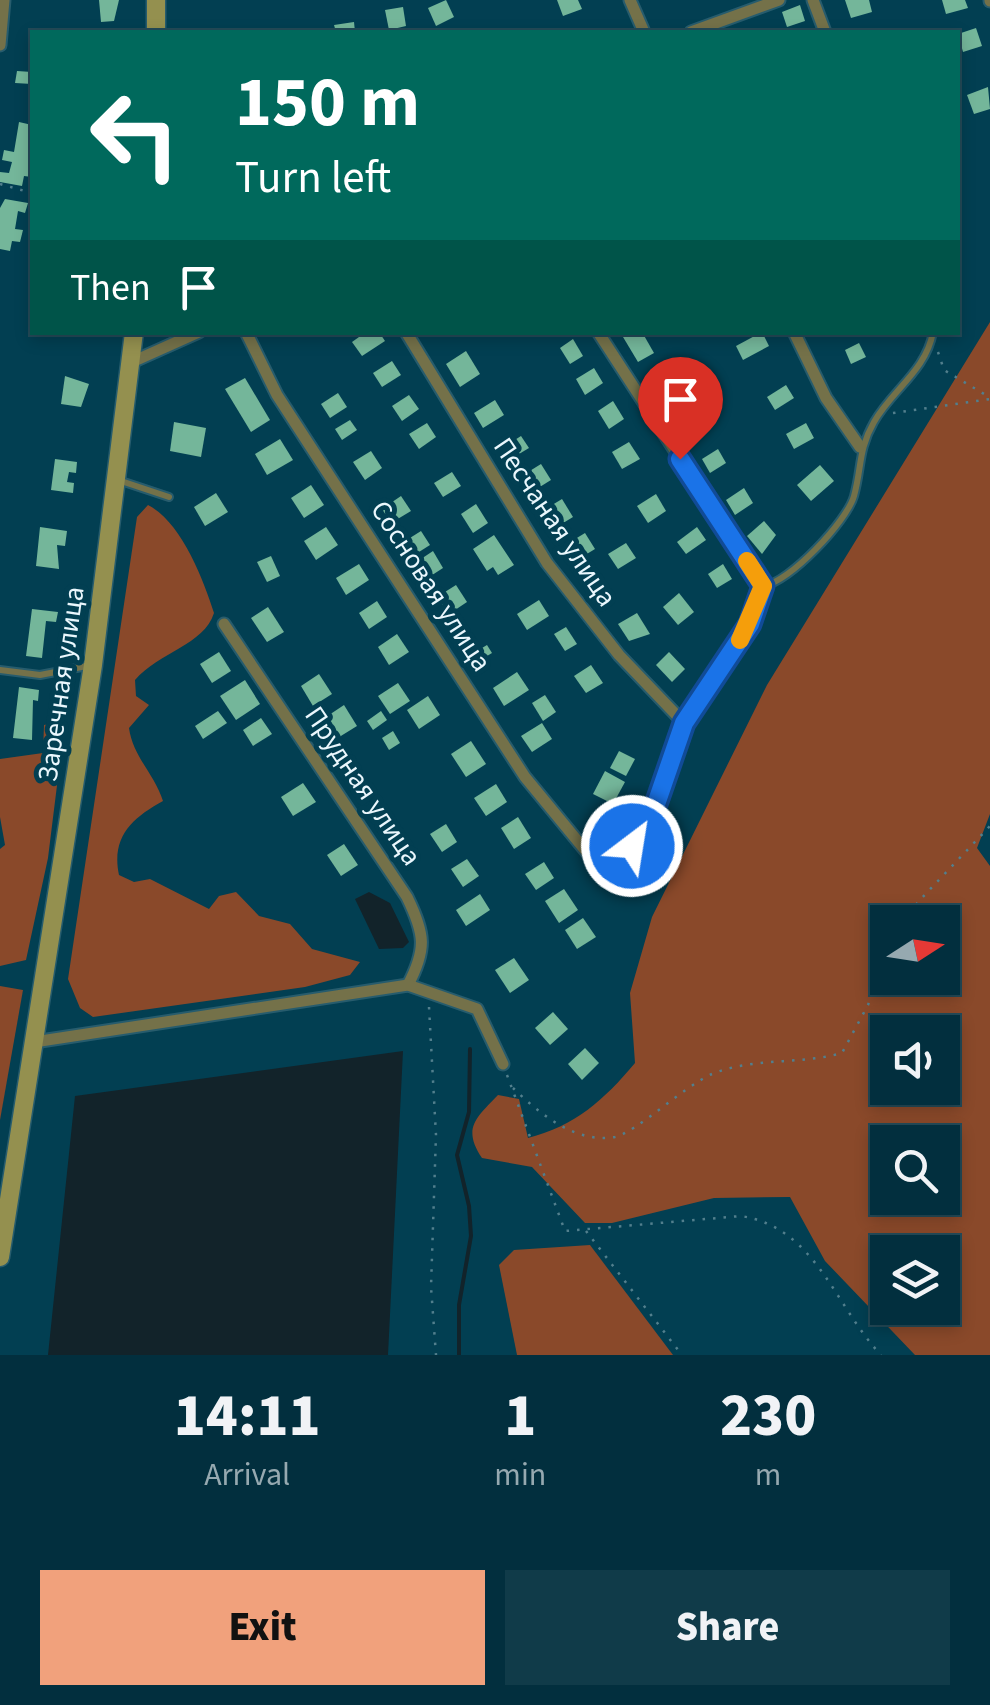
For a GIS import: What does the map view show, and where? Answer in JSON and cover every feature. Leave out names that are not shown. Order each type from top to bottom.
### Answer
[{"type":"main road","points":[[156,0],[156,30]]},
{"type":"main road","name":"Заречная улица","points":[[0,1257],[7,1163],[34,1042],[94,665],[134,335]]},
{"type":"street","points":[[0,45],[4,0]]},
{"type":"street","points":[[630,0],[643,30]]},
{"type":"street","points":[[696,30],[779,0]]},
{"type":"street","points":[[813,0],[825,30]]},
{"type":"street","points":[[132,362],[192,335]]},
{"type":"street","name":"Сосновая улица","points":[[247,335],[277,395],[463,683],[525,777],[590,856]]},
{"type":"street","name":"Песчаная улица","points":[[408,335],[546,564],[619,656],[684,723]]},
{"type":"street","points":[[600,335],[763,586]]},
{"type":"street","points":[[795,335],[826,398],[860,447]]},
{"type":"street","name":"Прудная улица","points":[[224,624],[408,897],[420,924],[423,956],[408,985]]},
{"type":"street","points":[[34,1042],[408,985],[477,1009],[503,1064]]},
{"type":"lane","points":[[590,856],[632,846],[654,810],[684,723],[750,624],[763,586],[776,585],[796,571],[854,500],[860,447],[877,416],[916,373],[933,335]]},
{"type":"lane","points":[[117,480],[169,498]]},
{"type":"lane","points":[[0,670],[40,675],[94,665]]},
{"type":"path","points":[[0,184],[30,192]]},
{"type":"path","points":[[933,335],[944,370],[990,398]]},
{"type":"path","points":[[877,416],[990,398]]},
{"type":"path","points":[[916,905],[990,826]]},
{"type":"path","points":[[428,992],[436,1135],[431,1287],[436,1355]]},
{"type":"path","points":[[512,1087],[548,1120],[582,1133],[616,1137],[713,1074],[758,1064],[808,1063],[842,1053],[872,995]]},
{"type":"path","points":[[503,1064],[565,1231],[741,1216],[768,1220],[786,1230],[826,1275],[858,1329],[881,1355]]},
{"type":"path","points":[[585,1230],[682,1355]]},
{"type":"shaded area","points":[[990,322],[990,814],[977,848],[990,866],[990,1355],[915,1355],[886,1325],[960,1325],[960,1235],[870,1235],[870,1308],[825,1261],[790,1197],[714,1198],[612,1223],[585,1223],[532,1167],[482,1158],[472,1131],[478,1117],[498,1095],[519,1099],[528,1138],[588,1110],[635,1063],[630,993],[652,917],[767,685]]},
{"type":"shaded area","points":[[148,505],[180,537],[214,613],[201,633],[135,680],[136,696],[149,705],[129,728],[131,738],[163,801],[126,830],[118,850],[119,875],[134,882],[150,879],[209,909],[219,896],[236,892],[259,916],[290,924],[312,949],[360,962],[350,975],[305,987],[93,1017],[80,1008],[68,979],[137,517]]},
{"type":"shaded area","points":[[65,721],[48,858],[26,960],[0,966],[0,849],[5,845],[0,817],[0,759],[43,753],[44,725]]},
{"type":"shaded area","points":[[0,986],[23,990],[0,1120]]},
{"type":"shaded area","points":[[590,1245],[673,1355],[517,1355],[499,1265],[514,1250]]},
{"type":"water","points":[[369,892],[390,903],[409,942],[403,948],[379,949],[355,899]]},
{"type":"water","points":[[403,1051],[388,1355],[48,1355],[75,1096]]},
{"type":"building","points":[[99,0],[119,0],[114,21],[101,22]]},
{"type":"building","points":[[446,0],[454,17],[436,26],[428,8]]},
{"type":"building","points":[[557,0],[578,0],[582,9],[563,16]]},
{"type":"building","points":[[845,0],[869,0],[872,12],[851,18]]},
{"type":"building","points":[[942,0],[965,0],[968,8],[946,14]]},
{"type":"building","points":[[800,5],[805,21],[787,27],[782,12]]},
{"type":"building","points":[[403,7],[406,26],[389,30],[385,10]]},
{"type":"building","points":[[354,22],[355,30],[335,30],[334,25]]},
{"type":"building","points":[[976,28],[982,46],[963,52],[960,33]]},
{"type":"building","points":[[17,71],[30,72],[30,84],[15,83]]},
{"type":"building","points":[[988,87],[990,109],[974,114],[967,95]]},
{"type":"building","points":[[19,122],[30,125],[30,177],[24,176],[22,186],[0,182],[0,172],[9,173],[12,162],[2,160],[4,150],[14,152]]},
{"type":"building","points":[[5,199],[28,203],[25,213],[18,211],[15,229],[23,230],[20,242],[12,241],[10,251],[0,249],[0,208]]},
{"type":"building","points":[[362,335],[381,335],[385,341],[362,356],[352,342]]},
{"type":"building","points":[[644,335],[654,353],[638,362],[623,337]]},
{"type":"building","points":[[764,335],[769,346],[743,360],[736,346]]},
{"type":"building","points":[[573,339],[583,356],[570,364],[560,348]]},
{"type":"building","points":[[859,343],[866,357],[851,364],[845,350]]},
{"type":"building","points":[[466,351],[480,374],[460,387],[446,364]]},
{"type":"building","points":[[392,361],[401,375],[382,387],[373,373]]},
{"type":"building","points":[[594,368],[603,383],[585,395],[576,379]]},
{"type":"building","points":[[65,376],[89,384],[81,407],[61,404]]},
{"type":"building","points":[[245,378],[270,420],[251,432],[225,389]]},
{"type":"building","points":[[673,380],[696,417],[678,428],[656,391]]},
{"type":"building","points":[[786,385],[794,398],[775,410],[767,397]]},
{"type":"building","points":[[338,393],[347,407],[330,418],[321,404]]},
{"type":"building","points":[[409,395],[419,409],[402,421],[392,406]]},
{"type":"building","points":[[495,400],[504,415],[483,428],[474,413]]},
{"type":"building","points":[[613,401],[624,419],[609,429],[598,411]]},
{"type":"building","points":[[350,420],[357,430],[342,440],[335,429]]},
{"type":"building","points":[[174,422],[206,428],[201,457],[170,451]]},
{"type":"building","points":[[427,423],[436,437],[419,449],[409,434]]},
{"type":"building","points":[[806,423],[814,438],[794,449],[786,434]]},
{"type":"building","points":[[521,436],[529,448],[509,460],[502,448]]},
{"type":"building","points":[[280,439],[293,460],[267,475],[255,454]]},
{"type":"building","points":[[629,442],[640,459],[622,469],[612,452]]},
{"type":"building","points":[[718,449],[726,463],[710,473],[702,459]]},
{"type":"building","points":[[371,451],[382,468],[365,480],[353,462]]},
{"type":"building","points":[[55,459],[77,462],[76,473],[69,472],[67,482],[74,483],[73,493],[51,490]]},
{"type":"building","points":[[541,464],[551,480],[530,493],[520,477]]},
{"type":"building","points":[[820,465],[834,481],[811,501],[797,485]]},
{"type":"building","points":[[452,472],[461,486],[443,497],[434,483]]},
{"type":"building","points":[[311,485],[324,505],[304,518],[291,498]]},
{"type":"building","points":[[744,488],[753,503],[735,515],[726,500]]},
{"type":"building","points":[[216,493],[228,512],[205,526],[194,507]]},
{"type":"building","points":[[656,494],[666,511],[648,523],[637,506]]},
{"type":"building","points":[[401,496],[411,511],[391,523],[382,509]]},
{"type":"building","points":[[562,499],[573,517],[555,528],[544,510]]},
{"type":"building","points":[[476,504],[488,523],[473,533],[461,514]]},
{"type":"building","points":[[764,521],[776,535],[762,554],[747,536]]},
{"type":"building","points":[[40,527],[67,531],[65,546],[57,545],[59,569],[36,566]]},
{"type":"building","points":[[326,527],[338,545],[316,560],[304,541]]},
{"type":"building","points":[[697,527],[706,540],[686,554],[677,542]]},
{"type":"building","points":[[421,531],[430,545],[411,557],[402,543]]},
{"type":"building","points":[[585,533],[595,549],[577,560],[567,544]]},
{"type":"building","points":[[494,535],[514,565],[498,575],[493,567],[487,571],[473,549]]},
{"type":"building","points":[[626,543],[636,558],[618,569],[608,554]]},
{"type":"building","points":[[433,551],[443,568],[426,579],[415,563]]},
{"type":"building","points":[[271,556],[280,576],[267,582],[257,562]]},
{"type":"building","points":[[359,564],[369,580],[346,595],[336,578]]},
{"type":"building","points":[[723,564],[732,579],[717,588],[708,574]]},
{"type":"building","points":[[456,585],[467,602],[449,614],[437,597]]},
{"type":"building","points":[[679,593],[694,612],[678,625],[663,607]]},
{"type":"building","points":[[539,600],[549,616],[527,630],[517,614]]},
{"type":"building","points":[[377,601],[387,617],[369,629],[359,613]]},
{"type":"building","points":[[268,607],[284,632],[267,642],[251,618]]},
{"type":"building","points":[[32,609],[58,612],[56,622],[46,621],[42,658],[26,656]]},
{"type":"building","points":[[637,613],[650,634],[629,641],[618,624]]},
{"type":"building","points":[[566,627],[577,644],[565,651],[554,634]]},
{"type":"building","points":[[397,634],[409,652],[389,665],[378,647]]},
{"type":"building","points":[[487,645],[492,653],[477,662],[472,654]]},
{"type":"building","points":[[219,652],[231,671],[212,683],[200,664]]},
{"type":"building","points":[[669,652],[685,669],[672,682],[656,665]]},
{"type":"building","points":[[591,665],[603,683],[586,693],[574,676]]},
{"type":"building","points":[[517,672],[529,690],[504,706],[493,688]]},
{"type":"building","points":[[319,674],[332,694],[313,706],[301,686]]},
{"type":"building","points":[[245,680],[260,704],[236,720],[220,696]]},
{"type":"building","points":[[398,683],[410,701],[390,714],[378,696]]},
{"type":"building","points":[[19,687],[39,690],[38,701],[33,700],[32,740],[13,738]]},
{"type":"building","points":[[545,695],[556,712],[543,721],[532,703]]},
{"type":"building","points":[[428,696],[440,715],[419,729],[407,710]]},
{"type":"building","points":[[344,705],[357,726],[336,739],[323,719]]},
{"type":"building","points":[[218,711],[227,723],[203,739],[195,726]]},
{"type":"building","points":[[381,711],[387,720],[373,730],[367,721]]},
{"type":"building","points":[[261,718],[272,734],[253,746],[243,730]]},
{"type":"building","points":[[542,723],[552,739],[532,752],[521,736]]},
{"type":"building","points":[[393,731],[400,743],[389,750],[382,738]]},
{"type":"building","points":[[471,741],[486,764],[466,777],[451,754]]},
{"type":"building","points":[[619,751],[635,759],[626,776],[610,768]]},
{"type":"building","points":[[605,771],[625,782],[613,804],[593,794]]},
{"type":"building","points":[[303,783],[316,802],[293,816],[281,797]]},
{"type":"building","points":[[496,784],[507,802],[486,816],[474,798]]},
{"type":"building","points":[[518,817],[531,838],[514,849],[501,828]]},
{"type":"building","points":[[446,824],[457,842],[442,852],[430,834]]},
{"type":"building","points":[[344,844],[358,865],[341,876],[327,855]]},
{"type":"building","points":[[467,859],[479,876],[463,887],[451,869]]},
{"type":"building","points":[[544,862],[554,878],[536,890],[525,874]]},
{"type":"building","points":[[564,889],[578,910],[559,923],[545,901]]},
{"type":"building","points":[[480,894],[490,910],[466,926],[456,910]]},
{"type":"building","points":[[583,918],[596,937],[577,949],[565,930]]},
{"type":"building","points":[[514,958],[529,980],[510,993],[495,970]]},
{"type":"building","points":[[553,1012],[568,1029],[550,1045],[535,1028]]},
{"type":"building","points":[[585,1048],[599,1063],[582,1080],[568,1064]]},
{"type":"waterway","points":[[459,1355],[459,1305],[471,1236],[469,1206],[457,1155],[469,1112],[470,1049]]},
{"type":"slow traffic","points":[[740,640],[763,586],[747,561]]},
{"type":"route","points":[[632,846],[654,810],[684,723],[719,676],[750,624],[763,586],[680,459]]}]
